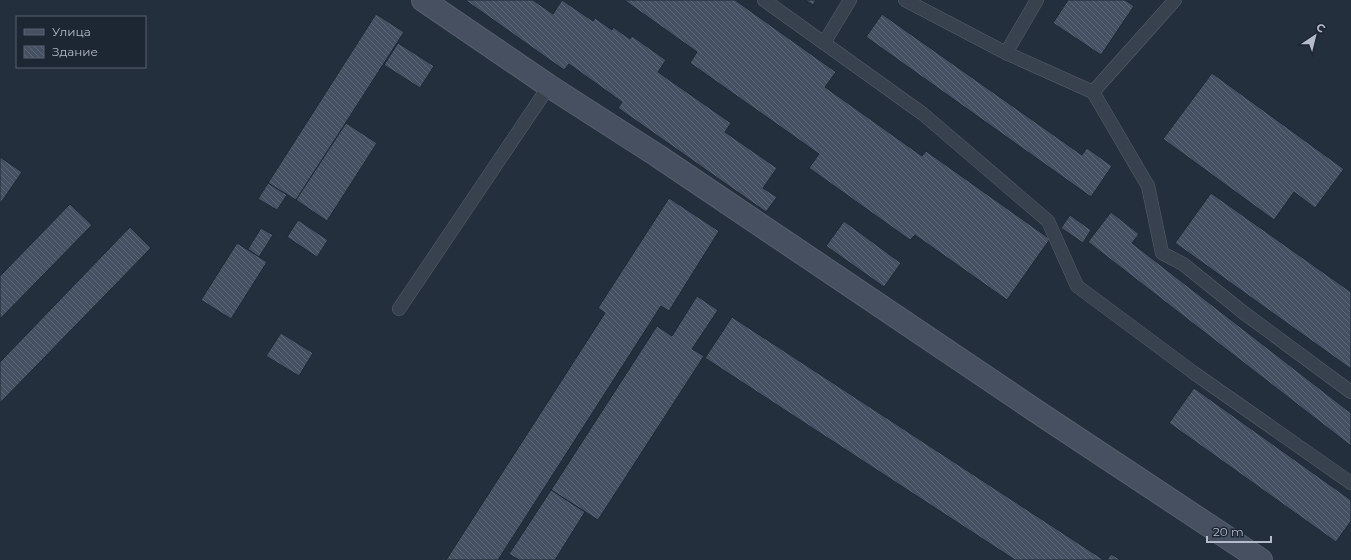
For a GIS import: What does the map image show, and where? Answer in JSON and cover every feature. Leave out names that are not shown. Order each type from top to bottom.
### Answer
[{"type":"street","points":[[423,0],[550,86],[658,156],[1254,558]]},
{"type":"lane","points":[[764,0],[923,114],[1048,220],[1077,286],[1194,373],[1351,483]]},
{"type":"lane","points":[[824,43],[850,0]]},
{"type":"lane","points":[[905,0],[1006,53],[1093,92],[1148,186],[1162,253],[1182,264],[1244,313],[1351,392]]},
{"type":"lane","points":[[1006,53],[1037,0]]},
{"type":"lane","points":[[1093,92],[1150,30],[1175,0]]},
{"type":"lane","points":[[399,309],[550,86]]},
{"type":"building","points":[[465,0],[533,0],[553,14],[562,0],[593,21],[595,18],[612,30],[613,27],[630,39],[632,36],[666,60],[658,72],[731,123],[725,132],[777,168],[763,188],[777,197],[766,212],[618,108],[622,102],[569,64],[564,70]]},
{"type":"building","points":[[624,0],[735,0],[836,72],[825,87],[922,156],[926,151],[1050,239],[1007,300],[915,235],[910,240],[809,168],[819,154],[690,63],[697,52]]},
{"type":"building","points":[[805,0],[816,0],[813,5]]},
{"type":"building","points":[[1068,0],[1125,0],[1134,6],[1101,55],[1053,23]]},
{"type":"building","points":[[376,14],[404,32],[296,200],[268,183]]},
{"type":"building","points":[[882,14],[1082,155],[1087,148],[1112,166],[1091,197],[866,37]]},
{"type":"building","points":[[398,43],[434,66],[420,88],[384,65]]},
{"type":"building","points":[[1212,73],[1344,169],[1315,208],[1294,192],[1274,220],[1163,139]]},
{"type":"building","points":[[346,123],[377,143],[327,221],[296,200]]},
{"type":"building","points":[[0,157],[22,172],[0,204]]},
{"type":"building","points":[[268,183],[287,195],[277,210],[258,199]]},
{"type":"building","points":[[1211,193],[1351,292],[1351,369],[1175,243]]},
{"type":"building","points":[[669,198],[719,231],[669,311],[661,306],[498,560],[446,560],[605,313],[598,308]]},
{"type":"building","points":[[70,204],[92,225],[0,319],[0,276]]},
{"type":"building","points":[[1111,212],[1139,234],[1132,243],[1351,413],[1351,446],[1088,242]]},
{"type":"building","points":[[1070,215],[1091,230],[1083,243],[1061,228]]},
{"type":"building","points":[[298,220],[328,240],[317,257],[287,237]]},
{"type":"building","points":[[844,221],[901,263],[884,287],[826,246]]},
{"type":"building","points":[[130,227],[151,248],[0,403],[0,362]]},
{"type":"building","points":[[261,228],[273,235],[259,257],[248,249]]},
{"type":"building","points":[[237,243],[267,262],[231,319],[201,300]]},
{"type":"building","points":[[697,296],[718,310],[692,349],[704,356],[598,520],[551,490],[657,326],[672,336]]},
{"type":"building","points":[[732,317],[1104,560],[1015,560],[705,358]]},
{"type":"building","points":[[281,333],[313,353],[299,376],[266,356]]},
{"type":"building","points":[[1194,388],[1351,500],[1351,521],[1336,542],[1169,423]]},
{"type":"building","points":[[551,490],[585,512],[555,560],[519,560],[509,554]]},
{"type":"building","points":[[1111,554],[1121,560],[1107,560]]}]
